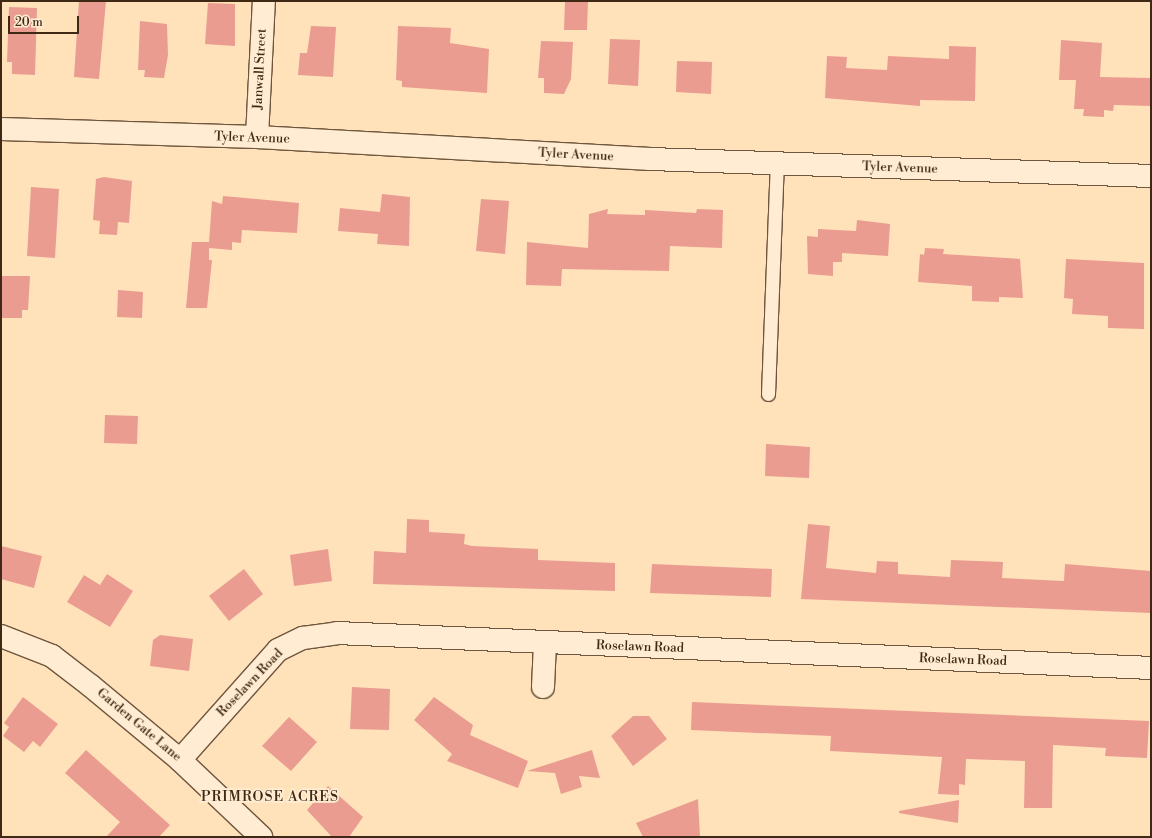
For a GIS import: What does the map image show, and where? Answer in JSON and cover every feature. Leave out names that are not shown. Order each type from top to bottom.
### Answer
[{"type":"street","name":"Janwall Street","points":[[257,138],[264,1]]},
{"type":"street","name":"Tyler Avenue","points":[[1,129],[257,138],[777,164],[1151,176]]},
{"type":"street","name":"Roselawn Road","points":[[180,760],[278,650],[303,638],[337,633],[1151,668]]},
{"type":"street","name":"Garden Gate Lane","points":[[1,636],[52,656],[180,760],[261,837]]},
{"type":"street","points":[[543,686],[545,642]]},
{"type":"lane","points":[[768,394],[777,164]]},
{"type":"building","points":[[79,1],[106,1],[99,79],[74,77]]},
{"type":"building","points":[[565,1],[588,2],[587,30],[564,30]]},
{"type":"building","points":[[208,3],[235,4],[235,46],[205,44]]},
{"type":"building","points":[[9,7],[37,8],[35,75],[12,74],[12,62],[7,62]]},
{"type":"building","points":[[140,21],[167,24],[168,55],[164,78],[144,77],[145,70],[138,70]]},
{"type":"building","points":[[311,26],[336,27],[333,77],[298,75],[300,53],[307,53]]},
{"type":"building","points":[[398,26],[451,28],[450,43],[489,49],[487,93],[402,87],[402,81],[396,80]]},
{"type":"building","points":[[610,39],[640,40],[638,86],[608,84]]},
{"type":"building","points":[[1061,40],[1102,43],[1100,77],[1151,78],[1151,106],[1114,105],[1113,111],[1104,110],[1104,117],[1083,116],[1084,109],[1074,109],[1076,80],[1059,80]]},
{"type":"building","points":[[541,41],[573,42],[571,79],[564,94],[544,93],[544,78],[538,78]]},
{"type":"building","points":[[949,46],[976,47],[975,101],[920,100],[920,106],[825,98],[827,56],[847,57],[846,68],[887,70],[888,56],[949,59]]},
{"type":"building","points":[[677,61],[712,62],[711,94],[676,92]]},
{"type":"building","points":[[104,177],[132,181],[129,223],[118,222],[117,235],[99,234],[100,221],[93,220],[96,179]]},
{"type":"building","points":[[31,187],[59,189],[55,258],[27,256]]},
{"type":"building","points":[[382,194],[410,197],[409,246],[377,244],[378,234],[338,231],[340,208],[380,212]]},
{"type":"building","points":[[223,196],[299,203],[297,233],[242,230],[241,243],[232,242],[232,250],[209,248],[209,260],[212,260],[207,308],[186,308],[192,242],[209,242],[212,201],[222,204]]},
{"type":"building","points":[[481,199],[509,201],[505,254],[476,251]]},
{"type":"building","points":[[608,209],[607,214],[645,215],[645,210],[696,213],[697,209],[723,210],[722,248],[670,246],[669,271],[562,269],[561,286],[526,285],[527,242],[588,248],[589,214]]},
{"type":"building","points":[[857,220],[890,224],[888,256],[842,253],[842,262],[833,262],[833,276],[808,274],[807,236],[818,237],[818,229],[856,231]]},
{"type":"building","points":[[925,248],[944,249],[943,254],[1020,259],[1023,298],[999,297],[999,302],[972,301],[972,286],[918,282],[920,254],[924,255]]},
{"type":"building","points":[[1066,259],[1144,263],[1144,329],[1108,328],[1108,316],[1072,314],[1073,299],[1064,298]]},
{"type":"building","points":[[1,276],[30,276],[28,310],[22,310],[22,318],[2,318]]},
{"type":"building","points":[[118,290],[143,292],[142,318],[117,317]]},
{"type":"building","points":[[105,415],[138,416],[137,444],[104,443]]},
{"type":"building","points":[[766,444],[810,447],[809,478],[765,476]]},
{"type":"building","points":[[407,519],[429,520],[429,532],[465,534],[464,544],[472,546],[538,549],[538,560],[615,563],[615,591],[373,584],[374,551],[406,553]]},
{"type":"building","points":[[808,524],[830,526],[826,568],[876,573],[877,561],[898,562],[898,574],[950,577],[951,560],[1003,562],[1002,578],[1064,581],[1065,564],[1151,571],[1151,613],[801,599]]},
{"type":"building","points":[[1,546],[42,556],[34,588],[1,579]]},
{"type":"building","points":[[328,549],[332,581],[294,586],[290,555]]},
{"type":"building","points":[[652,564],[772,569],[771,597],[650,593]]},
{"type":"building","points":[[244,569],[263,594],[229,621],[209,596]]},
{"type":"building","points":[[107,574],[133,591],[110,627],[67,602],[84,575],[100,585]]},
{"type":"building","points":[[160,635],[193,639],[189,671],[150,666],[153,640]]},
{"type":"building","points":[[352,687],[390,689],[389,730],[350,729]]},
{"type":"building","points":[[23,697],[58,724],[40,747],[33,741],[24,752],[3,736],[9,727],[4,723]]},
{"type":"building","points":[[434,697],[473,725],[470,735],[528,761],[518,788],[447,761],[452,754],[414,720]]},
{"type":"building","points":[[692,702],[1149,721],[1147,758],[1105,756],[1106,748],[1053,745],[1052,808],[1024,808],[1025,761],[966,759],[965,785],[959,784],[959,795],[938,794],[942,757],[830,751],[831,736],[691,730]]},
{"type":"building","points":[[633,716],[649,716],[667,739],[633,766],[611,736]]},
{"type":"building","points":[[289,717],[317,742],[291,771],[262,746]]},
{"type":"building","points":[[86,750],[170,825],[159,837],[106,837],[120,822],[65,773]]},
{"type":"building","points":[[592,750],[600,778],[579,776],[582,787],[561,794],[555,773],[527,771]]},
{"type":"building","points":[[328,786],[363,817],[349,837],[332,837],[307,810]]},
{"type":"building","points":[[698,799],[700,837],[643,837],[636,823]]},
{"type":"building","points":[[959,800],[958,823],[899,813],[899,811]]},
{"type":"district","name":"PRIMROSE ACRES","points":[[270,797]]}]
